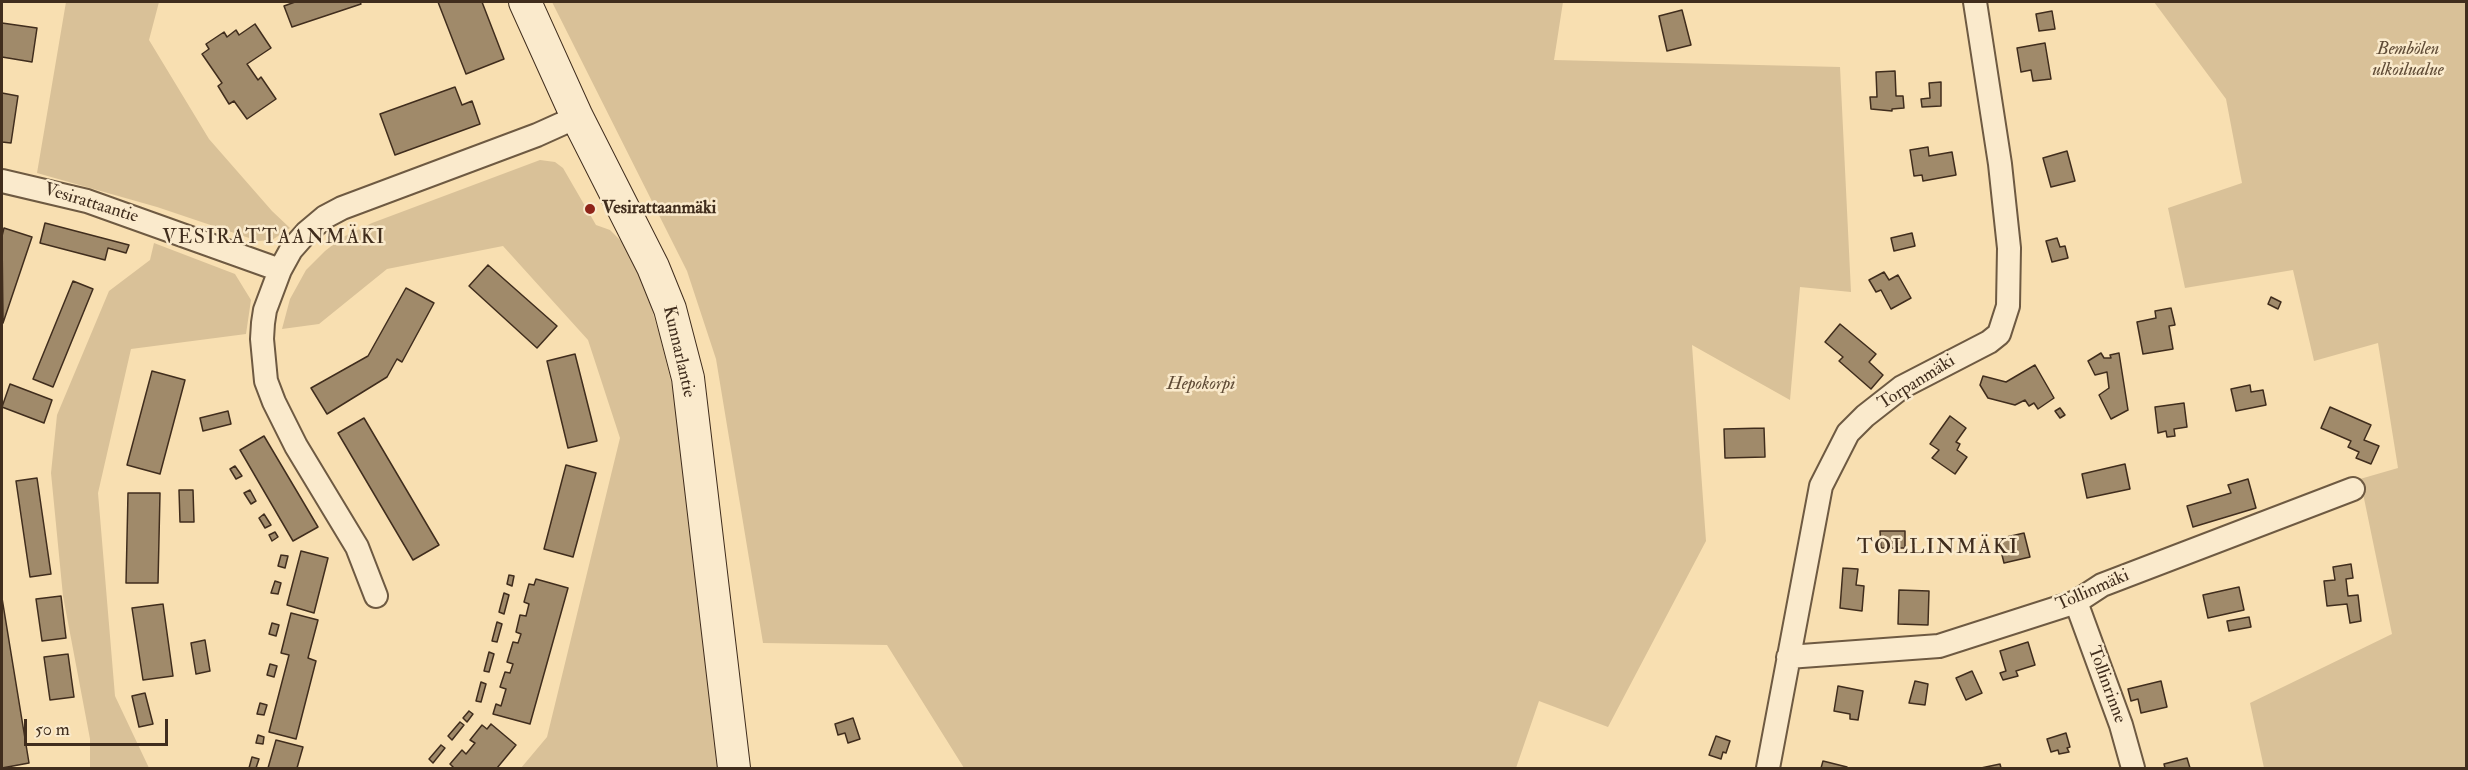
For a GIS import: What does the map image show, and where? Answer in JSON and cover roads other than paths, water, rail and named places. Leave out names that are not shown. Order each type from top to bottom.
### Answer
[{"type":"main road","name":"Kunnarlantie","points":[[525,2],[577,117],[653,267],[670,309],[688,378],[734,768]]},
{"type":"street","name":"Torpanmäki","points":[[1768,768],[1821,486],[1848,433],[1865,416],[1902,387],[1989,342],[1999,334],[2008,306],[2009,248],[2000,164],[1975,2]]},
{"type":"street","points":[[375,596],[357,547],[296,446],[266,381],[262,339],[263,323],[265,310],[280,270],[291,250],[306,233],[325,217],[342,208],[537,135],[577,117]]},
{"type":"street","name":"Vesirattaantie","points":[[2,181],[87,201],[280,270]]},
{"type":"street","name":"Tollinmäki","points":[[1788,657],[1939,646],[2076,602],[2102,585],[2353,489]]},
{"type":"street","name":"Tollinrinne","points":[[2076,602],[2121,726],[2133,768]]},
{"type":"place","name":"Vesirattaanmäki","points":[[590,209]]},
{"type":"district","name":"VESIRATTAANMÄKI","points":[[274,239]]},
{"type":"district","name":"TOLLINMÄKI","points":[[1938,548]]},
{"type":"park label","name":"Bembölen ulkoilualue","points":[[2408,60]]},
{"type":"park label","name":"Hepokorpi","points":[[1201,385]]}]
